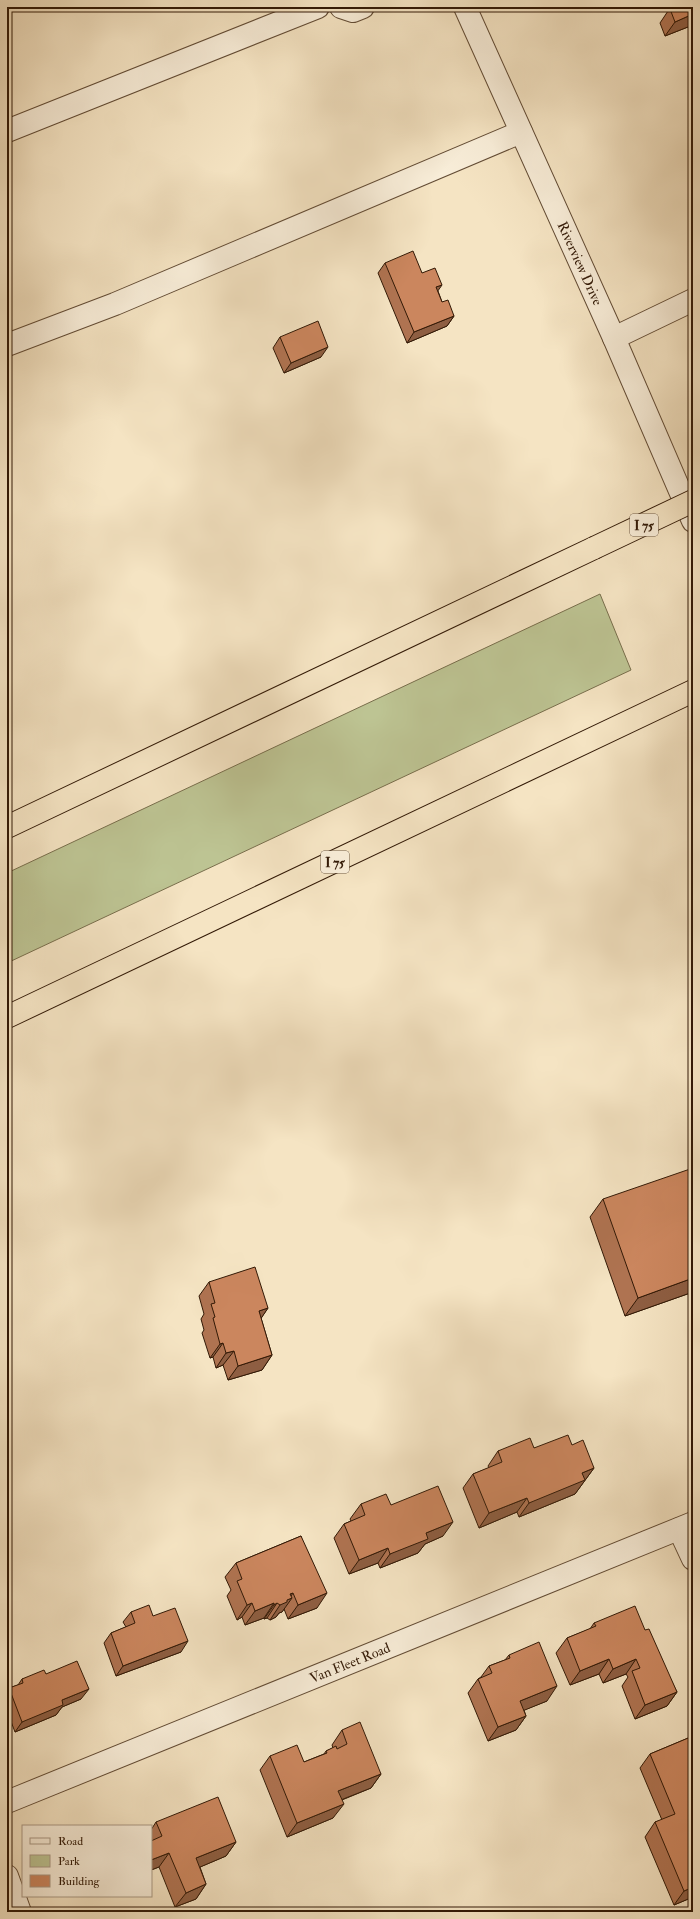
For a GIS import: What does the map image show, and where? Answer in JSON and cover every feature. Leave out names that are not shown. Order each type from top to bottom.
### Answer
[{"type":"highway","name":"I 75","points":[[7,827],[693,501]]},
{"type":"highway","name":"I 75","points":[[7,1017],[693,692]]},
{"type":"street","points":[[7,131],[318,7]]},
{"type":"street","points":[[341,7],[352,11],[363,7]]},
{"type":"street","name":"Riverview Drive","points":[[465,7],[614,338],[693,521]]},
{"type":"street","points":[[7,345],[115,304],[521,132]]},
{"type":"street","points":[[614,338],[693,300]]},
{"type":"street","points":[[686,1526],[693,1559]]},
{"type":"street","name":"Van Fleet Road","points":[[7,1802],[686,1526]]},
{"type":"street","points":[[7,1876],[20,1912]]},
{"type":"green space","points":[[600,594],[631,670],[7,963],[7,873]]},
{"type":"building","points":[[675,7],[693,7],[693,14],[675,22],[670,9]]},
{"type":"building","points":[[413,251],[422,273],[435,268],[442,285],[436,287],[442,302],[448,300],[454,316],[414,332],[385,263]]},
{"type":"building","points":[[318,321],[328,347],[291,363],[280,337]]},
{"type":"building","points":[[693,1168],[693,1278],[638,1298],[603,1199]]},
{"type":"building","points":[[255,1267],[268,1308],[259,1311],[272,1355],[238,1366],[234,1351],[226,1353],[223,1343],[220,1344],[213,1318],[215,1317],[211,1304],[215,1303],[209,1282]]},
{"type":"building","points":[[568,1435],[572,1445],[583,1440],[594,1468],[582,1473],[585,1480],[529,1503],[527,1498],[489,1513],[473,1474],[502,1462],[498,1451],[530,1438],[534,1448]]},
{"type":"building","points":[[438,1486],[453,1522],[426,1533],[428,1539],[390,1554],[388,1548],[359,1560],[344,1524],[365,1515],[361,1504],[386,1494],[391,1505]]},
{"type":"building","points":[[301,1536],[327,1593],[298,1605],[293,1593],[290,1594],[292,1598],[287,1600],[287,1602],[280,1605],[277,1603],[274,1605],[274,1603],[255,1611],[252,1603],[247,1605],[237,1581],[242,1579],[236,1563]]},
{"type":"building","points":[[149,1605],[153,1616],[175,1608],[188,1641],[123,1666],[111,1633],[135,1623],[131,1612]]},
{"type":"building","points":[[635,1606],[645,1630],[649,1629],[677,1692],[645,1705],[632,1671],[640,1668],[636,1659],[613,1669],[609,1659],[580,1671],[567,1638],[596,1626],[594,1623]]},
{"type":"building","points":[[539,1642],[557,1686],[520,1701],[526,1716],[498,1727],[478,1679],[492,1673],[489,1666],[510,1658],[509,1655]]},
{"type":"building","points":[[77,1661],[89,1689],[62,1700],[63,1705],[22,1722],[9,1688],[23,1683],[22,1679],[44,1670],[46,1674]]},
{"type":"building","points":[[360,1722],[381,1774],[338,1791],[344,1804],[297,1823],[270,1756],[297,1745],[304,1762],[327,1753],[326,1751],[336,1746],[337,1749],[347,1744],[342,1730]]},
{"type":"building","points":[[693,1736],[693,1887],[684,1891],[655,1822],[675,1814],[650,1754]]},
{"type":"building","points":[[218,1797],[236,1842],[196,1858],[206,1884],[186,1893],[169,1853],[152,1860],[152,1841],[162,1836],[156,1822]]}]
